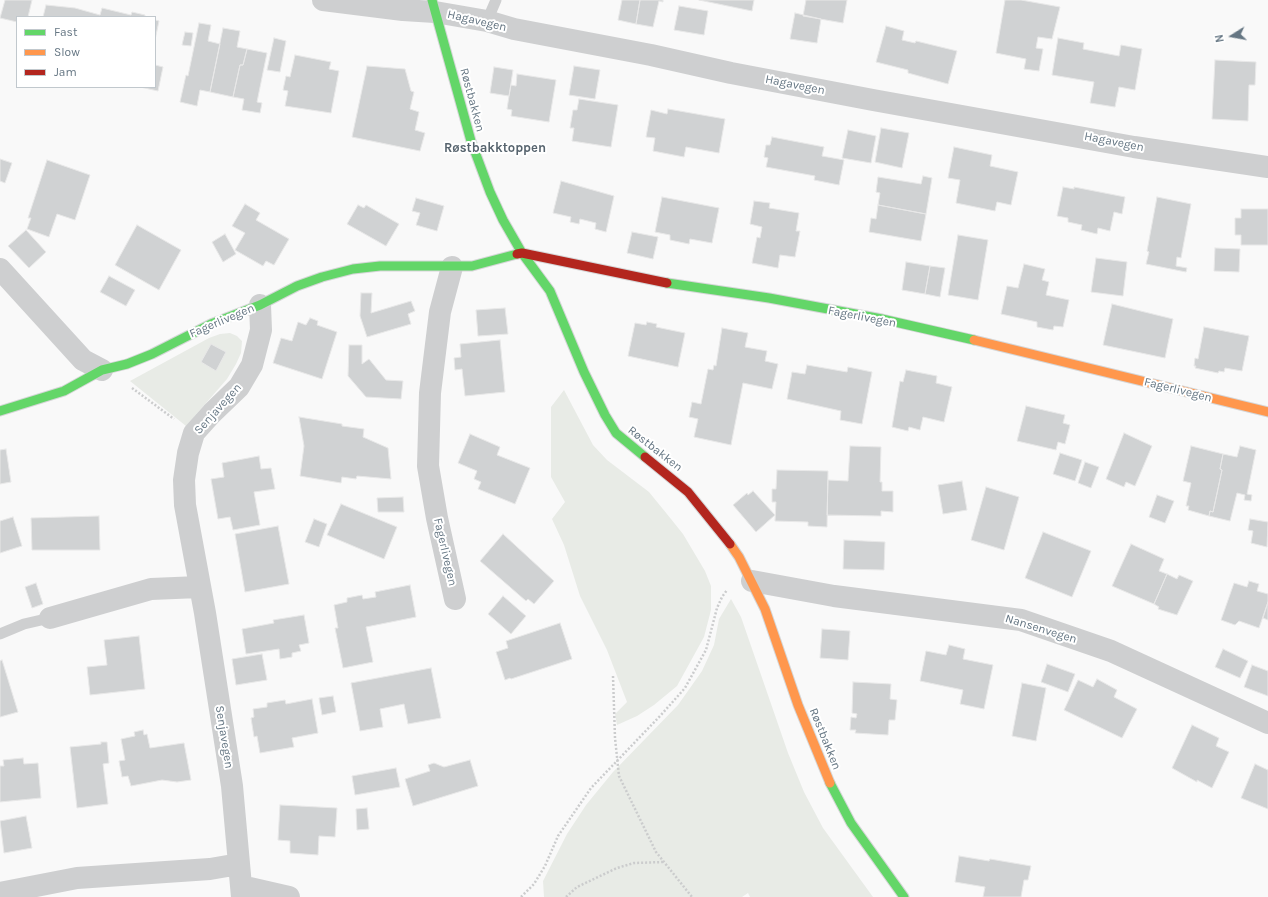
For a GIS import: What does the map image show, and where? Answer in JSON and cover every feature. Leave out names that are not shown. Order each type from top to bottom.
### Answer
[{"type":"street","name":"Hagavegen","points":[[323,0],[403,10],[433,6],[514,29],[651,54],[731,73],[1134,146],[1268,167]]},
{"type":"street","name":"Røstbakken","points":[[433,6],[471,141],[503,220],[522,253],[550,291],[584,372],[616,433],[688,492],[717,526],[739,557],[742,583],[765,610],[809,734],[833,790],[851,824],[904,897]]},
{"type":"street","name":"Fagerlivegen","points":[[0,411],[58,393],[109,368],[152,354],[211,324],[260,305],[297,286],[353,269],[380,266],[472,266],[522,253],[661,282],[769,298],[882,320],[1054,359],[1268,412]]},
{"type":"street","name":"Fagerlivegen","points":[[452,267],[440,312],[430,393],[428,466],[437,518],[455,599]]},
{"type":"street","points":[[0,269],[83,360],[109,368]]},
{"type":"street","name":"Senjavegen","points":[[241,892],[232,786],[185,505],[184,473],[194,433],[239,387],[248,374],[254,358],[261,330],[260,305]]},
{"type":"street","name":"Nansenvegen","points":[[742,583],[1021,620],[1111,651],[1268,723]]},
{"type":"street","points":[[50,618],[151,590],[199,587]]},
{"type":"street","points":[[0,893],[77,878],[210,869],[239,864]]},
{"type":"street","points":[[241,892],[289,897]]},
{"type":"lane","points":[[487,21],[496,0]]},
{"type":"lane","points":[[0,634],[24,624],[50,618]]},
{"type":"path","points":[[109,368],[128,385],[171,417],[191,442]]},
{"type":"path","points":[[523,897],[546,866],[558,836],[591,788],[651,726],[685,688],[706,650],[722,596],[742,583]]},
{"type":"path","points":[[613,676],[615,738],[619,776],[650,842],[692,897]]},
{"type":"path","points":[[566,897],[578,887],[617,868],[634,863],[664,862]]},
{"type":"shaded area","points":[[230,333],[237,336],[242,341],[241,353],[236,364],[227,379],[186,426],[130,381],[209,338],[220,334]]},
{"type":"shaded area","points":[[564,390],[593,445],[607,460],[649,492],[683,534],[705,571],[711,586],[711,610],[704,637],[677,686],[654,705],[637,716],[617,725],[615,714],[627,702],[607,650],[580,596],[564,545],[552,519],[565,502],[551,477],[551,407]]},
{"type":"shaded area","points":[[731,599],[741,617],[788,753],[804,792],[823,828],[873,897],[750,897],[748,893],[742,897],[544,897],[543,881],[567,834],[586,805],[613,772],[678,705],[702,671],[714,645],[719,619]]},
{"type":"building","points":[[5,0],[32,0],[28,16],[16,16],[16,22],[0,18]]},
{"type":"building","points":[[622,0],[640,0],[636,24],[618,20]]},
{"type":"building","points":[[640,0],[663,0],[663,2],[659,1],[653,27],[636,24]]},
{"type":"building","points":[[699,0],[754,0],[752,11]]},
{"type":"building","points":[[806,0],[847,0],[843,23],[803,16]]},
{"type":"building","points":[[1005,0],[1021,0],[1060,7],[1052,39],[1038,37],[1036,48],[1043,49],[1039,71],[1024,69],[1026,59],[996,53]]},
{"type":"building","points":[[46,5],[75,8],[100,15],[102,8],[131,15],[132,12],[145,15],[145,16],[43,16]]},
{"type":"building","points":[[679,6],[708,11],[704,35],[674,30]]},
{"type":"building","points":[[795,13],[821,19],[817,43],[790,39]]},
{"type":"building","points":[[156,20],[159,21],[156,35]]},
{"type":"building","points":[[199,23],[211,25],[208,41],[220,44],[210,92],[200,90],[197,106],[180,102],[186,75],[188,76]]},
{"type":"building","points":[[886,26],[904,31],[902,40],[915,43],[916,41],[957,51],[948,84],[908,73],[908,70],[876,62]]},
{"type":"building","points":[[223,28],[240,31],[237,47],[247,49],[243,65],[240,65],[233,97],[210,92]]},
{"type":"building","points":[[185,32],[193,33],[191,46],[182,45]]},
{"type":"building","points":[[274,38],[286,41],[280,72],[267,70]]},
{"type":"building","points":[[1058,38],[1084,43],[1083,49],[1119,56],[1121,45],[1142,49],[1135,90],[1119,87],[1115,107],[1090,103],[1094,82],[1052,75]]},
{"type":"building","points":[[247,49],[267,53],[257,102],[262,103],[260,113],[242,110],[244,99],[233,97],[240,65],[243,65]]},
{"type":"building","points":[[295,55],[331,62],[329,69],[339,71],[331,113],[285,106],[288,91],[283,90],[286,76],[290,77]]},
{"type":"building","points":[[1215,60],[1256,62],[1255,85],[1249,85],[1248,121],[1212,119]]},
{"type":"building","points":[[156,65],[163,67],[158,91],[144,88],[156,88]]},
{"type":"building","points":[[367,66],[405,69],[411,91],[414,92],[410,109],[419,112],[415,130],[425,133],[420,151],[352,137]]},
{"type":"building","points":[[574,66],[600,70],[595,99],[569,95]]},
{"type":"building","points":[[494,67],[513,70],[509,96],[490,93]]},
{"type":"building","points":[[517,74],[556,80],[549,122],[511,116],[512,110],[507,109],[511,85],[516,86]]},
{"type":"building","points":[[579,99],[618,105],[611,147],[572,141],[574,128],[570,128],[573,110],[577,110]]},
{"type":"building","points":[[668,109],[725,119],[719,153],[686,147],[684,157],[653,151],[655,138],[646,137],[651,110],[667,114]]},
{"type":"building","points":[[881,128],[909,133],[902,168],[875,162]]},
{"type":"building","points":[[848,130],[876,136],[871,163],[842,158]]},
{"type":"building","points":[[772,137],[824,147],[822,156],[844,160],[839,185],[814,180],[815,176],[766,167],[768,158],[764,157],[766,145],[770,145]]},
{"type":"building","points":[[954,147],[992,155],[990,166],[1018,172],[1011,205],[997,202],[995,211],[956,203],[960,180],[948,178]]},
{"type":"building","points":[[0,159],[12,163],[5,183],[0,181]]},
{"type":"building","points":[[47,160],[90,175],[75,220],[57,214],[49,237],[27,229],[31,218],[28,218]]},
{"type":"building","points":[[923,176],[932,178],[926,214],[878,205],[880,193],[876,192],[878,177],[921,184]]},
{"type":"building","points":[[561,181],[614,196],[606,232],[595,229],[596,223],[580,219],[579,224],[570,222],[571,217],[553,213]]},
{"type":"building","points":[[1063,187],[1074,189],[1074,187],[1125,197],[1122,214],[1114,212],[1110,231],[1098,228],[1097,234],[1081,230],[1082,225],[1068,222],[1068,218],[1057,216]]},
{"type":"building","points":[[662,197],[719,208],[712,243],[690,239],[689,244],[670,240],[670,235],[655,232]]},
{"type":"building","points":[[1157,197],[1191,204],[1181,258],[1177,257],[1176,266],[1187,268],[1186,272],[1146,264]]},
{"type":"building","points":[[416,198],[444,206],[437,231],[416,225],[420,213],[412,211]]},
{"type":"building","points":[[754,201],[770,203],[769,208],[799,213],[796,231],[800,231],[795,257],[780,255],[778,268],[752,263],[757,237],[760,238],[762,227],[750,224]]},
{"type":"building","points":[[245,204],[260,213],[256,220],[289,239],[274,265],[266,261],[263,266],[235,250],[245,233],[232,226]]},
{"type":"building","points":[[358,205],[364,208],[366,205],[399,224],[386,246],[347,224]]},
{"type":"building","points":[[878,205],[926,214],[921,241],[869,232],[871,218],[876,219]]},
{"type":"building","points":[[1241,209],[1268,209],[1268,245],[1241,245],[1241,235],[1235,235],[1235,218],[1241,218]]},
{"type":"building","points":[[137,225],[181,250],[159,290],[115,265]]},
{"type":"building","points":[[26,230],[46,252],[29,268],[8,246]]},
{"type":"building","points":[[632,232],[658,237],[653,259],[627,253]]},
{"type":"building","points":[[225,234],[236,254],[223,262],[212,242]]},
{"type":"building","points":[[958,235],[988,240],[978,300],[948,295]]},
{"type":"building","points":[[1215,248],[1240,249],[1239,272],[1214,271]]},
{"type":"building","points":[[1096,258],[1127,262],[1123,296],[1091,292]]},
{"type":"building","points":[[906,262],[930,266],[925,294],[902,290]]},
{"type":"building","points":[[1024,264],[1045,269],[1042,280],[1049,282],[1046,295],[1069,300],[1063,327],[1054,326],[1053,330],[1037,327],[1037,322],[1001,314],[1007,286],[1018,288]]},
{"type":"building","points":[[930,266],[945,268],[940,297],[925,294]]},
{"type":"building","points":[[109,276],[135,290],[126,306],[100,292]]},
{"type":"building","points":[[361,293],[372,293],[371,313],[411,301],[415,311],[408,314],[411,324],[367,337],[360,316]]},
{"type":"building","points":[[1112,304],[1173,319],[1165,358],[1103,345]]},
{"type":"building","points":[[505,308],[508,334],[478,336],[476,310]]},
{"type":"building","points":[[310,318],[318,321],[317,325],[337,332],[322,379],[273,363],[281,338],[292,341],[298,322],[306,325]]},
{"type":"building","points":[[647,322],[657,324],[656,327],[685,333],[678,367],[628,356],[635,323],[646,325]]},
{"type":"building","points":[[1204,327],[1249,336],[1242,371],[1225,368],[1224,372],[1219,371],[1218,373],[1195,368],[1195,358],[1198,359]]},
{"type":"building","points":[[722,328],[748,333],[745,347],[767,351],[765,361],[778,364],[772,389],[743,383],[731,445],[694,437],[698,419],[689,417],[692,402],[701,404],[708,369],[713,370],[714,365],[716,366]]},
{"type":"building","points":[[500,340],[505,392],[465,396],[462,369],[455,370],[454,358],[461,357],[460,344]]},
{"type":"building","points":[[211,344],[226,352],[216,371],[201,362]]},
{"type":"building","points":[[349,345],[362,345],[362,364],[369,359],[386,380],[403,381],[401,399],[366,397],[348,376]]},
{"type":"building","points":[[807,365],[847,372],[848,367],[872,372],[862,424],[840,420],[841,411],[787,399],[792,372],[805,374]]},
{"type":"building","points":[[906,370],[937,376],[936,383],[952,387],[944,422],[923,417],[920,430],[909,427],[908,431],[892,427],[900,381],[903,382]]},
{"type":"building","points":[[1026,406],[1065,415],[1063,423],[1070,425],[1065,444],[1058,442],[1056,450],[1017,441]]},
{"type":"building","points":[[299,417],[364,429],[363,437],[388,448],[391,479],[357,476],[356,479],[342,477],[341,483],[300,476],[304,446]]},
{"type":"building","points":[[1124,433],[1152,446],[1135,486],[1126,482],[1124,487],[1106,479]]},
{"type":"building","points":[[470,434],[500,447],[497,455],[530,468],[515,504],[478,489],[481,482],[474,479],[477,471],[458,463]]},
{"type":"building","points":[[850,446],[881,447],[880,482],[882,482],[882,491],[893,491],[893,512],[881,511],[881,516],[827,515],[828,480],[848,481]]},
{"type":"building","points":[[1191,446],[1223,454],[1220,469],[1222,470],[1213,512],[1210,511],[1209,516],[1188,510],[1189,506],[1186,506],[1191,483],[1183,481]]},
{"type":"building","points":[[1240,446],[1256,450],[1247,494],[1252,495],[1251,501],[1244,500],[1245,495],[1237,493],[1230,521],[1209,516],[1210,511],[1213,512],[1222,470],[1220,469],[1223,454],[1237,457]]},
{"type":"building","points":[[6,449],[11,482],[0,484],[0,450]]},
{"type":"building","points":[[1060,453],[1082,460],[1075,481],[1053,474]]},
{"type":"building","points":[[259,456],[261,469],[271,468],[275,489],[254,492],[260,525],[233,530],[230,517],[218,519],[211,479],[224,477],[222,463]]},
{"type":"building","points":[[1085,462],[1099,467],[1091,488],[1078,483]]},
{"type":"building","points":[[777,470],[828,471],[827,527],[808,526],[808,522],[775,521],[776,502],[772,502],[772,489],[776,489]]},
{"type":"building","points":[[962,481],[967,510],[943,514],[938,485]]},
{"type":"building","points":[[986,487],[1019,497],[1004,550],[971,540]]},
{"type":"building","points":[[753,491],[775,515],[756,532],[733,505],[747,493],[748,495]]},
{"type":"building","points":[[1157,495],[1174,501],[1165,523],[1149,517]]},
{"type":"building","points":[[403,497],[404,512],[378,512],[377,498]]},
{"type":"building","points":[[341,504],[397,527],[384,559],[327,535]]},
{"type":"building","points":[[99,516],[100,550],[32,550],[31,518]]},
{"type":"building","points":[[13,517],[22,546],[0,553],[0,521]]},
{"type":"building","points":[[314,519],[327,524],[319,547],[305,542]]},
{"type":"building","points":[[1250,519],[1268,522],[1267,547],[1251,543],[1253,531],[1248,530]]},
{"type":"building","points":[[278,526],[289,584],[245,592],[235,534]]},
{"type":"building","points":[[1043,532],[1091,551],[1072,597],[1025,578]]},
{"type":"building","points":[[503,534],[554,581],[534,604],[528,599],[526,601],[480,561]]},
{"type":"building","points":[[844,540],[885,542],[884,570],[843,569]]},
{"type":"building","points":[[1131,544],[1164,559],[1159,571],[1167,574],[1154,604],[1112,586]]},
{"type":"building","points":[[1167,574],[1177,579],[1179,575],[1193,581],[1177,615],[1158,609],[1159,607],[1154,604]]},
{"type":"building","points":[[1249,581],[1259,584],[1257,591],[1268,594],[1268,602],[1259,628],[1239,621],[1235,625],[1221,620],[1234,583],[1247,587]]},
{"type":"building","points":[[36,583],[43,604],[32,608],[25,587]]},
{"type":"building","points":[[410,585],[416,617],[366,627],[373,662],[343,668],[335,628],[338,628],[334,605],[347,602],[347,598],[362,595],[363,599],[376,597],[375,592]]},
{"type":"building","points":[[503,596],[526,616],[511,634],[488,614]]},
{"type":"building","points":[[1268,602],[1268,620],[1263,618]]},
{"type":"building","points":[[304,615],[309,643],[299,645],[301,651],[292,653],[292,657],[280,659],[279,649],[246,654],[242,629],[274,623],[273,620]]},
{"type":"building","points":[[560,623],[572,659],[505,680],[496,652],[508,648],[506,641]]},
{"type":"building","points":[[822,629],[850,631],[848,660],[820,658]]},
{"type":"building","points":[[139,636],[145,689],[90,695],[87,667],[107,665],[104,640]]},
{"type":"building","points":[[949,645],[965,649],[963,659],[993,665],[984,709],[960,704],[963,690],[920,681],[926,651],[946,655]]},
{"type":"building","points":[[1223,649],[1248,661],[1240,678],[1215,667]]},
{"type":"building","points":[[262,654],[267,680],[236,685],[232,659]]},
{"type":"building","points":[[2,660],[18,712],[0,717],[0,661]]},
{"type":"building","points":[[1047,664],[1075,674],[1068,692],[1041,682]]},
{"type":"building","points":[[1252,665],[1268,671],[1268,696],[1244,687]]},
{"type":"building","points":[[431,668],[441,718],[408,724],[404,704],[380,709],[383,727],[360,731],[351,683]]},
{"type":"building","points":[[1097,679],[1117,690],[1114,697],[1137,709],[1122,738],[1064,710],[1078,680],[1093,687]]},
{"type":"building","points":[[853,682],[891,684],[890,699],[897,700],[895,720],[889,720],[888,735],[855,733],[856,730],[850,730],[851,717],[856,718],[857,714],[852,713]]},
{"type":"building","points":[[1022,683],[1046,688],[1036,741],[1012,736]]},
{"type":"building","points":[[333,696],[336,712],[322,715],[319,698]]},
{"type":"building","points":[[312,699],[318,733],[292,738],[294,747],[260,753],[257,736],[254,737],[251,718],[254,717],[253,709],[267,707],[267,703],[285,700],[286,704]]},
{"type":"building","points":[[1192,725],[1219,738],[1216,746],[1229,752],[1212,788],[1197,780],[1197,782],[1172,768]]},
{"type":"building","points":[[143,730],[144,735],[147,734],[150,748],[184,743],[191,780],[177,782],[162,780],[131,786],[128,776],[122,777],[119,761],[125,760],[121,739],[135,736],[134,732]]},
{"type":"building","points":[[101,742],[107,742],[109,763],[103,764],[108,804],[77,808],[70,747],[101,744]]},
{"type":"building","points":[[23,758],[24,764],[38,763],[41,798],[0,802],[0,766],[4,766],[3,760]]},
{"type":"building","points":[[470,760],[478,786],[413,806],[405,779],[430,771],[428,765],[434,763],[444,767]]},
{"type":"building","points":[[1255,764],[1268,770],[1268,809],[1241,798]]},
{"type":"building","points":[[396,768],[400,787],[355,795],[352,776]]},
{"type":"building","points":[[280,805],[337,808],[335,837],[319,836],[318,855],[290,853],[290,841],[278,840]]},
{"type":"building","points":[[367,808],[369,829],[357,830],[356,809]]},
{"type":"building","points":[[26,816],[32,848],[4,853],[0,821]]},
{"type":"building","points":[[959,856],[989,861],[990,859],[1031,866],[1028,880],[1024,880],[1021,897],[983,897],[985,887],[955,882]]},
{"type":"traffic: fast","points":[[432,0],[471,141],[490,192],[503,220],[522,253],[550,291],[584,372],[605,415],[616,433],[645,457]]},
{"type":"traffic: fast","points":[[0,411],[64,391],[102,370],[127,364],[152,354],[211,324],[260,305],[297,286],[322,277],[353,269],[380,266],[472,266],[517,254]]},
{"type":"traffic: fast","points":[[667,283],[769,298],[882,319],[974,340]]},
{"type":"traffic: fast","points":[[830,783],[851,823],[904,897]]},
{"type":"traffic: slow","points":[[974,340],[1268,412]]},
{"type":"traffic: slow","points":[[730,544],[739,557],[765,609],[798,705],[830,783]]},
{"type":"traffic: jam","points":[[517,254],[522,253],[667,283]]},
{"type":"traffic: jam","points":[[645,457],[688,492],[730,544]]},
{"type":"district","name":"Røstbakktoppen","points":[[495,148]]}]
